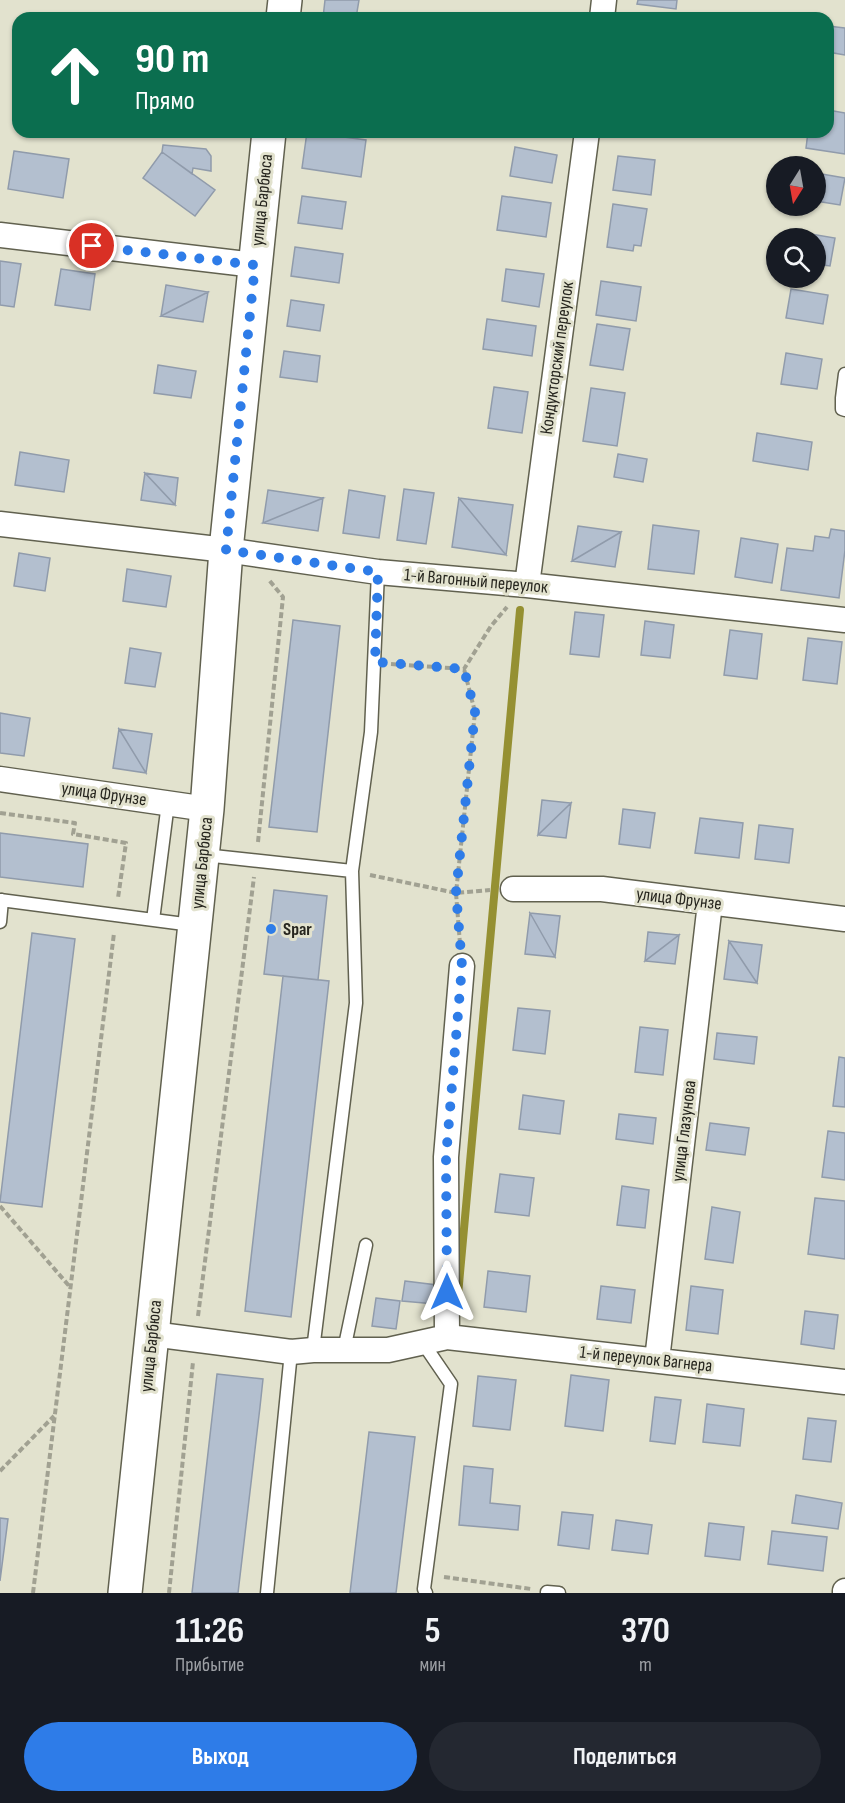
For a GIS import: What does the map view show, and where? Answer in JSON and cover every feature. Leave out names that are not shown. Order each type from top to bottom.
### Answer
[{"type":"street","name":"улица Барбюса","points":[[125,1593],[207,809],[226,550],[268,138]]},
{"type":"street","name":"Кондукторский переулок","points":[[527,585],[586,138]]},
{"type":"street","points":[[0,235],[255,265]]},
{"type":"street","name":"1-й Вагонный переулок","points":[[0,524],[226,550],[378,572],[527,585],[845,620]]},
{"type":"street","name":"улица Фрунзе","points":[[0,779],[207,809]]},
{"type":"street","name":"улица Фрунзе","points":[[513,889],[602,889],[845,919]]},
{"type":"street","name":"улица Глазунова","points":[[657,1360],[710,903]]},
{"type":"street","points":[[152,1334],[302,1351],[388,1350],[447,1337],[446,1157],[462,966]]},
{"type":"street","name":"1-й переулок Вагнера","points":[[447,1337],[845,1382]]},
{"type":"lane","points":[[845,374],[842,409],[845,410]]},
{"type":"lane","points":[[267,1593],[356,1003],[352,871],[371,732],[378,572]]},
{"type":"lane","points":[[153,920],[168,803]]},
{"type":"lane","points":[[202,855],[352,871]]},
{"type":"lane","points":[[0,922],[1,900],[195,925]]},
{"type":"lane","points":[[344,1350],[366,1245]]},
{"type":"lane","points":[[423,1343],[451,1384],[424,1589],[426,1593]]},
{"type":"path","points":[[462,966],[456,892],[475,712],[464,669],[491,626],[527,585]]},
{"type":"path","points":[[375,662],[464,669]]},
{"type":"path","points":[[0,813],[75,823],[74,834],[126,843],[33,1593]]},
{"type":"path","points":[[352,871],[456,892],[513,889]]},
{"type":"path","points":[[0,1206],[71,1287]]},
{"type":"path","points":[[0,1471],[55,1416]]},
{"type":"path","points":[[426,1574],[553,1592]]},
{"type":"building","points":[[325,0],[359,0],[357,12],[324,12]]},
{"type":"building","points":[[638,0],[677,0],[676,9],[637,4]]},
{"type":"building","points":[[834,27],[845,28],[845,55],[834,53]]},
{"type":"building","points":[[834,111],[845,113],[845,154],[806,148],[807,138],[834,138]]},
{"type":"building","points":[[306,138],[366,140],[361,177],[302,168]]},
{"type":"building","points":[[163,145],[206,149],[211,156],[211,171],[193,168],[192,174],[162,152]]},
{"type":"building","points":[[515,147],[557,155],[552,183],[510,176]]},
{"type":"building","points":[[14,151],[69,159],[63,198],[8,189]]},
{"type":"building","points":[[162,152],[215,190],[195,216],[143,178]]},
{"type":"building","points":[[618,156],[655,160],[651,195],[613,190]]},
{"type":"building","points":[[826,175],[845,178],[840,205],[826,203]]},
{"type":"building","points":[[302,196],[346,202],[342,229],[298,223]]},
{"type":"building","points":[[502,196],[551,203],[546,237],[497,230]]},
{"type":"building","points":[[613,204],[647,209],[641,246],[634,245],[633,251],[607,247]]},
{"type":"building","points":[[826,236],[835,238],[830,266],[826,265]]},
{"type":"building","points":[[295,247],[343,254],[339,283],[291,276]]},
{"type":"building","points":[[0,261],[21,264],[14,307],[0,305]]},
{"type":"building","points":[[61,269],[95,274],[90,310],[55,305]]},
{"type":"building","points":[[506,269],[544,274],[539,307],[502,301]]},
{"type":"building","points":[[601,281],[641,287],[636,321],[596,315]]},
{"type":"building","points":[[166,285],[208,292],[161,316]]},
{"type":"building","points":[[791,289],[828,295],[823,324],[786,318]]},
{"type":"building","points":[[208,292],[203,322],[161,316]]},
{"type":"building","points":[[291,300],[324,305],[320,331],[287,326]]},
{"type":"building","points":[[487,319],[536,326],[532,356],[483,349]]},
{"type":"building","points":[[597,324],[630,329],[623,370],[590,365]]},
{"type":"building","points":[[284,351],[320,356],[317,382],[280,377]]},
{"type":"building","points":[[786,353],[822,359],[817,389],[781,384]]},
{"type":"building","points":[[158,365],[196,371],[191,398],[154,393]]},
{"type":"building","points":[[494,387],[528,392],[522,433],[488,428]]},
{"type":"building","points":[[591,388],[625,393],[617,446],[583,441]]},
{"type":"building","points":[[757,433],[812,442],[808,470],[753,461]]},
{"type":"building","points":[[20,452],[69,460],[64,492],[15,485]]},
{"type":"building","points":[[618,454],[647,459],[643,482],[614,477]]},
{"type":"building","points":[[145,473],[175,505],[141,500]]},
{"type":"building","points":[[145,473],[178,478],[175,505]]},
{"type":"building","points":[[404,489],[434,493],[426,544],[397,540]]},
{"type":"building","points":[[268,490],[323,498],[263,523]]},
{"type":"building","points":[[349,490],[385,496],[379,538],[343,533]]},
{"type":"building","points":[[323,498],[318,531],[263,523]]},
{"type":"building","points":[[459,498],[506,555],[452,547]]},
{"type":"building","points":[[459,498],[513,505],[506,555]]},
{"type":"building","points":[[653,525],[699,531],[694,574],[648,569]]},
{"type":"building","points":[[578,526],[621,532],[572,561]]},
{"type":"building","points":[[831,529],[845,531],[839,598],[781,590],[787,548],[813,551],[815,536],[829,538]]},
{"type":"building","points":[[621,532],[615,567],[572,561]]},
{"type":"building","points":[[741,538],[778,544],[772,583],[735,577]]},
{"type":"building","points":[[19,553],[50,558],[45,591],[14,586]]},
{"type":"building","points":[[127,569],[171,576],[166,607],[123,601]]},
{"type":"building","points":[[575,612],[604,615],[599,657],[570,654]]},
{"type":"building","points":[[293,620],[340,626],[317,832],[269,827]]},
{"type":"building","points":[[645,621],[674,625],[670,658],[641,655]]},
{"type":"building","points":[[730,630],[762,634],[757,679],[724,675]]},
{"type":"building","points":[[808,638],[842,642],[837,684],[803,680]]},
{"type":"building","points":[[130,648],[161,653],[155,687],[125,683]]},
{"type":"building","points":[[0,713],[30,718],[24,756],[0,753]]},
{"type":"building","points":[[119,729],[152,734],[146,773]]},
{"type":"building","points":[[119,729],[146,773],[113,768]]},
{"type":"building","points":[[542,800],[571,803],[538,835]]},
{"type":"building","points":[[571,803],[566,838],[538,835]]},
{"type":"building","points":[[623,809],[655,813],[650,848],[619,844]]},
{"type":"building","points":[[700,818],[743,823],[739,858],[695,853]]},
{"type":"building","points":[[759,825],[793,829],[789,863],[755,859]]},
{"type":"building","points":[[0,833],[88,844],[83,887],[0,877]]},
{"type":"building","points":[[274,890],[327,896],[318,980],[264,974]]},
{"type":"building","points":[[530,913],[560,916],[555,957]]},
{"type":"building","points":[[530,913],[555,957],[525,954]]},
{"type":"building","points":[[648,932],[679,935],[645,961]]},
{"type":"building","points":[[32,933],[75,939],[42,1207],[0,1202]]},
{"type":"building","points":[[679,935],[675,964],[645,961]]},
{"type":"building","points":[[729,941],[762,945],[757,983]]},
{"type":"building","points":[[729,941],[757,983],[724,979]]},
{"type":"building","points":[[283,976],[329,981],[291,1317],[245,1311]]},
{"type":"building","points":[[518,1008],[550,1011],[545,1054],[513,1050]]},
{"type":"building","points":[[640,1027],[668,1030],[663,1075],[635,1072]]},
{"type":"building","points":[[717,1033],[757,1037],[754,1064],[714,1059]]},
{"type":"building","points":[[839,1057],[845,1058],[845,1107],[833,1106]]},
{"type":"building","points":[[523,1095],[564,1101],[560,1134],[519,1129]]},
{"type":"building","points":[[619,1114],[656,1118],[653,1144],[616,1139]]},
{"type":"building","points":[[710,1123],[749,1128],[745,1155],[706,1150]]},
{"type":"building","points":[[828,1131],[845,1133],[845,1180],[822,1177]]},
{"type":"building","points":[[500,1174],[534,1178],[529,1216],[495,1212]]},
{"type":"building","points":[[622,1186],[649,1190],[645,1228],[617,1225]]},
{"type":"building","points":[[815,1198],[845,1201],[845,1259],[808,1254]]},
{"type":"building","points":[[712,1207],[740,1212],[733,1263],[705,1259]]},
{"type":"building","points":[[488,1271],[530,1276],[526,1312],[484,1307]]},
{"type":"building","points":[[405,1281],[437,1285],[435,1304],[402,1301]]},
{"type":"building","points":[[601,1286],[635,1290],[631,1323],[597,1319]]},
{"type":"building","points":[[691,1286],[723,1290],[718,1334],[686,1330]]},
{"type":"building","points":[[376,1298],[400,1301],[396,1329],[372,1326]]},
{"type":"building","points":[[805,1311],[838,1315],[834,1349],[801,1344]]},
{"type":"building","points":[[217,1374],[263,1379],[260,1407],[238,1593],[192,1593]]},
{"type":"building","points":[[571,1375],[609,1380],[603,1431],[565,1426]]},
{"type":"building","points":[[478,1376],[516,1380],[510,1430],[473,1426]]},
{"type":"building","points":[[655,1397],[681,1400],[675,1444],[650,1441]]},
{"type":"building","points":[[707,1404],[744,1409],[740,1446],[703,1442]]},
{"type":"building","points":[[808,1418],[836,1421],[831,1462],[803,1459]]},
{"type":"building","points":[[369,1432],[415,1437],[396,1593],[350,1593]]},
{"type":"building","points":[[464,1466],[493,1469],[490,1503],[520,1506],[518,1530],[459,1525]]},
{"type":"building","points":[[796,1495],[842,1503],[838,1529],[792,1523]]},
{"type":"building","points":[[562,1512],[593,1515],[589,1549],[558,1545]]},
{"type":"building","points":[[0,1518],[8,1519],[0,1581]]},
{"type":"building","points":[[616,1520],[652,1525],[648,1554],[612,1550]]},
{"type":"building","points":[[709,1523],[744,1527],[740,1560],[705,1556]]},
{"type":"building","points":[[772,1531],[827,1537],[823,1571],[768,1564]]},
{"type":"waterway","points":[[458,1295],[520,610]]},
{"type":"place","name":"Spar","points":[[271,929]]},
{"type":"route","points":[[92,246],[255,265],[226,550],[378,572],[375,662],[464,669],[475,712],[456,892],[462,966],[446,1157],[447,1292]]}]
